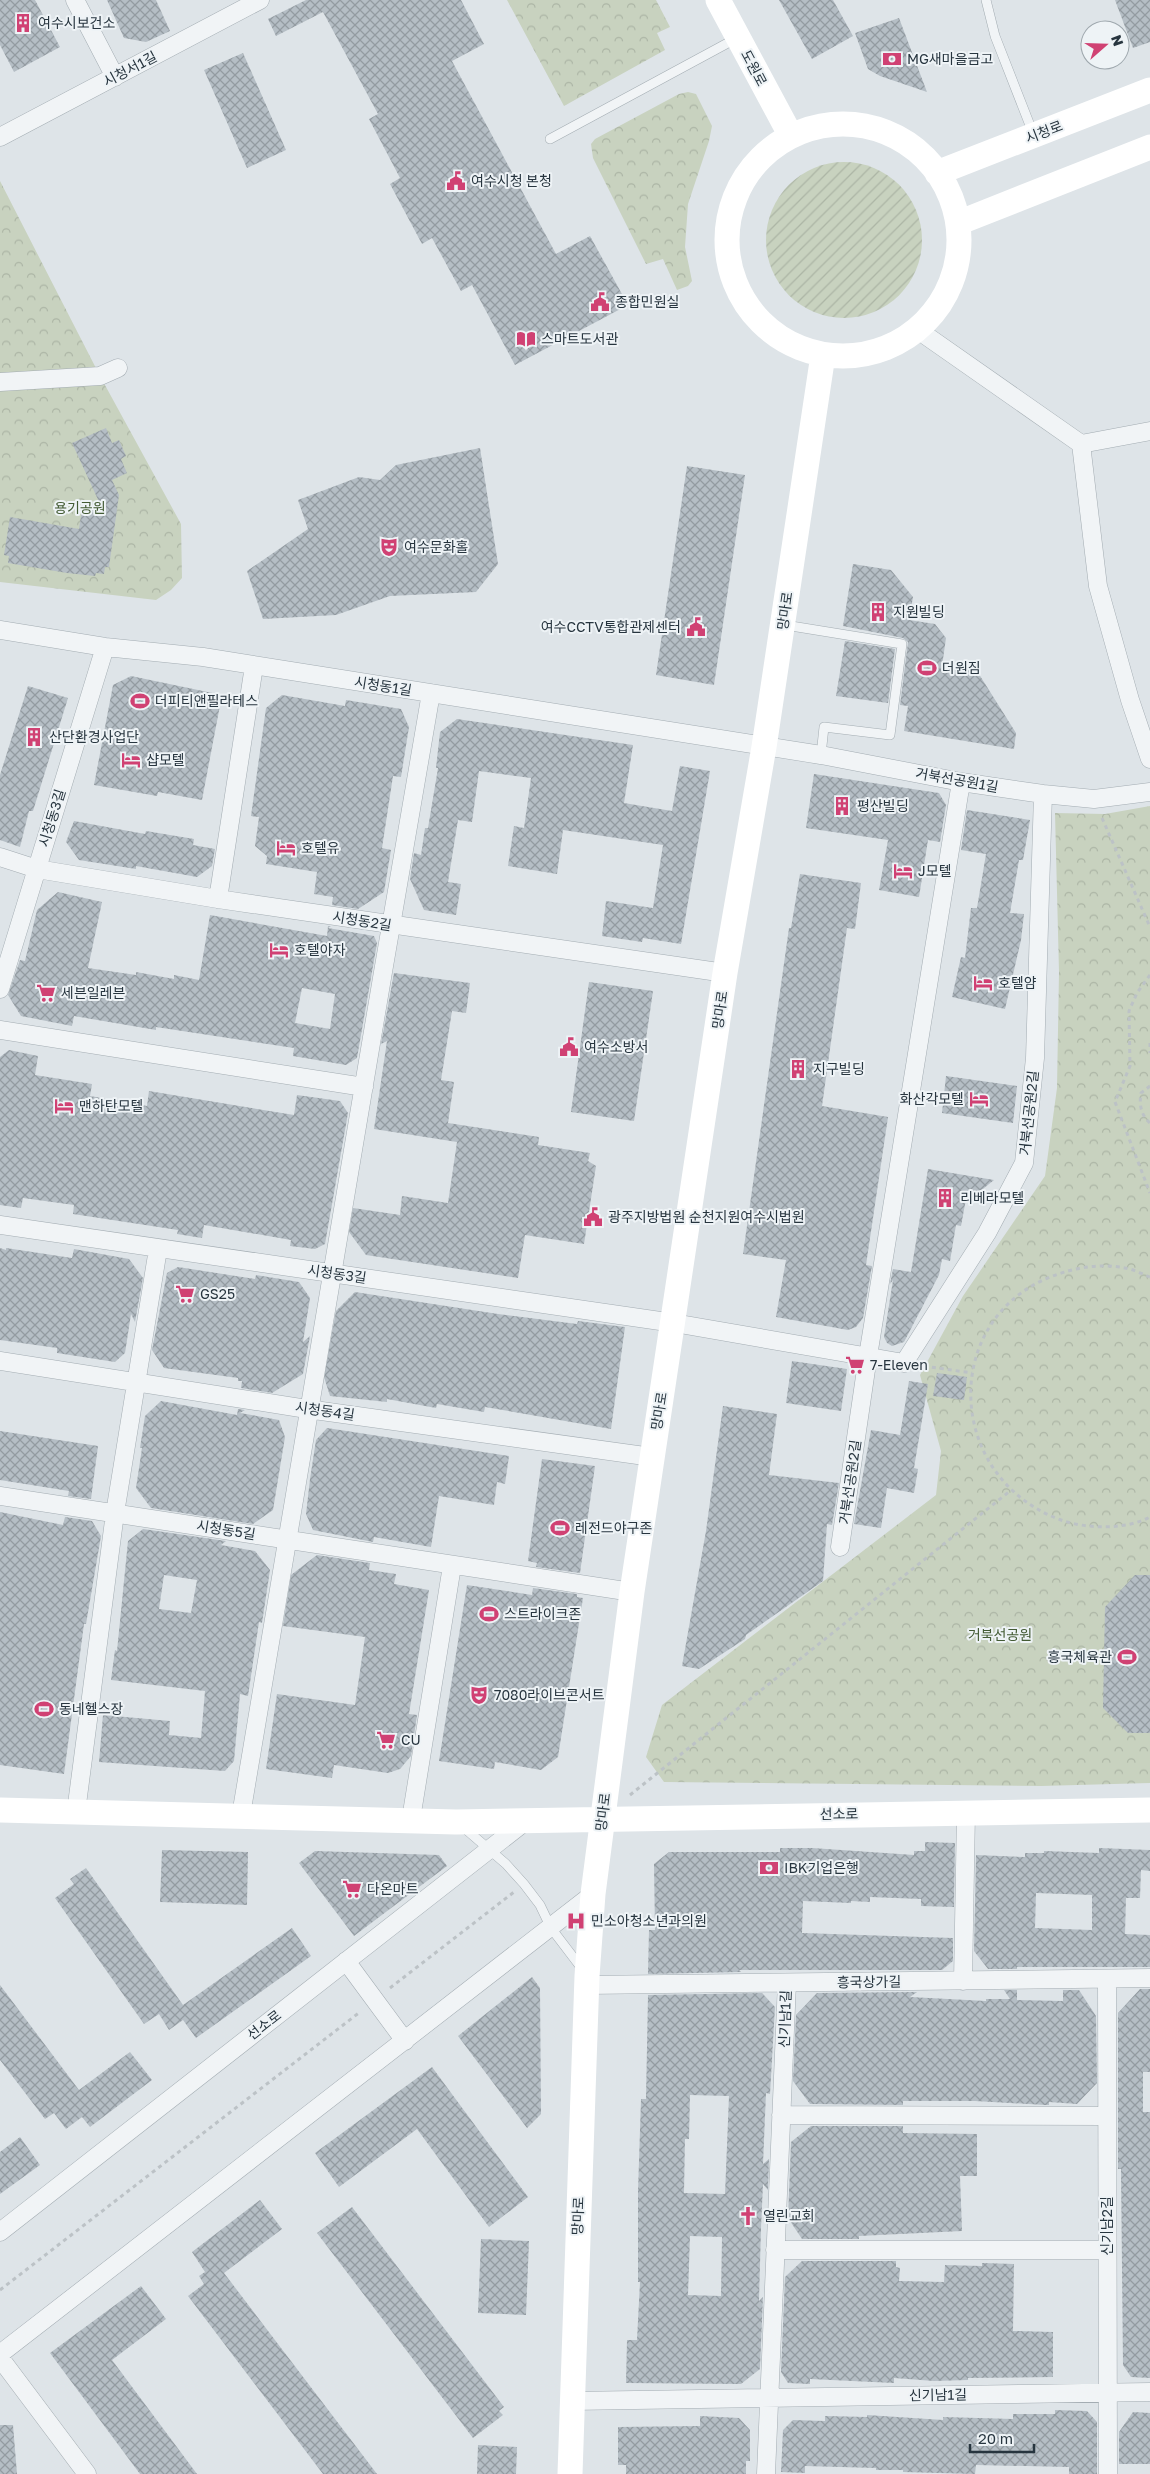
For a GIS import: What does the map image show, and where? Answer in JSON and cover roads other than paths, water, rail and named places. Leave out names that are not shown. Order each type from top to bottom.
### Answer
[{"type":"street","points":[[75,0],[115,76]]},
{"type":"street","name":"시청서1길","points":[[0,137],[260,0]]},
{"type":"street","name":"도원로","points":[[718,0],[790,136]]},
{"type":"street","name":"시청로","points":[[937,173],[1150,90]]},
{"type":"street","points":[[844,124],[871,127],[896,137],[919,153],[937,173],[951,197],[958,224],[958,253],[952,282],[938,308],[918,330],[894,345],[871,353],[847,357],[824,355],[787,342],[757,318],[736,286],[728,258],[728,229],[734,200],[747,174],[766,152],[790,136],[816,127],[844,124]]},
{"type":"street","points":[[958,224],[1150,147]]},
{"type":"street","points":[[918,330],[1081,444],[1150,431]]},
{"type":"street","name":"망마로","points":[[570,2474],[571,2400],[587,1981],[593,1894],[602,1818],[652,1457],[726,973],[784,624],[824,355]]},
{"type":"street","points":[[0,382],[100,376],[118,368]]},
{"type":"street","points":[[1081,444],[1098,586],[1130,700],[1150,759]]},
{"type":"street","name":"시청동1길","points":[[0,630],[105,646],[203,657],[764,747]]},
{"type":"street","name":"시청동3길","points":[[0,989],[105,646]]},
{"type":"street","points":[[218,899],[254,666]]},
{"type":"street","points":[[241,1815],[307,1409],[332,1274],[431,693]]},
{"type":"street","name":"거북선공원1길","points":[[764,747],[821,755],[961,782],[1043,794],[1094,799],[1150,792]]},
{"type":"street","name":"거북선공원2길","points":[[840,1547],[868,1356],[961,782]]},
{"type":"street","name":"거북선공원2길","points":[[868,1356],[904,1363],[987,1233],[1024,1163],[1035,1058],[1043,794]]},
{"type":"street","name":"시청동2길","points":[[0,857],[37,869],[218,899],[391,926],[726,973]]},
{"type":"street","points":[[0,1030],[364,1087]]},
{"type":"street","name":"시청동3길","points":[[0,1225],[674,1323]]},
{"type":"street","points":[[76,1812],[115,1513],[158,1249]]},
{"type":"street","points":[[674,1323],[868,1356]]},
{"type":"street","name":"시청동4길","points":[[0,1360],[136,1384],[652,1457]]},
{"type":"street","name":"시청동5길","points":[[0,1496],[632,1592]]},
{"type":"street","points":[[411,1819],[452,1566]]},
{"type":"street","name":"선소로","points":[[0,1810],[411,1819],[456,1822],[528,1819],[1150,1810]]},
{"type":"street","points":[[963,1981],[966,1812]]},
{"type":"street","name":"선소로","points":[[0,2232],[528,1819]]},
{"type":"street","points":[[87,2474],[0,2356],[552,1928],[593,1894]]},
{"type":"street","points":[[346,1962],[405,2041]]},
{"type":"street","name":"흥국상가길","points":[[587,1981],[787,1983],[1150,1978]]},
{"type":"street","name":"신기남2길","points":[[1107,1979],[1108,2474]]},
{"type":"street","name":"신기남1길","points":[[766,2474],[787,1983]]},
{"type":"street","points":[[781,2115],[1107,2116]]},
{"type":"street","points":[[775,2250],[1107,2250]]},
{"type":"street","name":"신기남1길","points":[[769,2398],[1150,2392]]},
{"type":"street","points":[[571,2400],[769,2398]]},
{"type":"lane","points":[[986,0],[995,36],[1034,135]]},
{"type":"lane","points":[[550,139],[738,37]]},
{"type":"lane","points":[[784,624],[902,644],[890,735],[824,728],[821,755]]},
{"type":"lane","points":[[456,1822],[506,1864],[524,1884],[540,1905],[552,1928],[587,1981]]},
{"type":"place","name":"여수시보건소","points":[[23,23]]},
{"type":"place","name":"MG새마을금고","points":[[892,59]]},
{"type":"place","name":"여수시청 본청","points":[[456,181]]},
{"type":"place","name":"종합민원실","points":[[600,302]]},
{"type":"place","name":"스마트도서관","points":[[526,339]]},
{"type":"place","name":"여수문화홀","points":[[389,547]]},
{"type":"place","name":"지원빌딩","points":[[878,612]]},
{"type":"place","name":"여수CCTV통합관제센터","points":[[696,627]]},
{"type":"place","name":"더원짐","points":[[927,668]]},
{"type":"place","name":"더피티앤필라테스","points":[[140,701]]},
{"type":"place","name":"산단환경사업단","points":[[34,737]]},
{"type":"place","name":"샵모텔","points":[[131,760]]},
{"type":"place","name":"평산빌딩","points":[[842,806]]},
{"type":"place","name":"호텔유","points":[[286,848]]},
{"type":"place","name":"J모텔","points":[[903,871]]},
{"type":"place","name":"호텔야자","points":[[279,950]]},
{"type":"place","name":"호텔얌","points":[[983,983]]},
{"type":"place","name":"세븐일레븐","points":[[46,993]]},
{"type":"place","name":"여수소방서","points":[[569,1047]]},
{"type":"place","name":"지구빌딩","points":[[798,1069]]},
{"type":"place","name":"화산각모텔","points":[[979,1099]]},
{"type":"place","name":"맨하탄모텔","points":[[64,1106]]},
{"type":"place","name":"리베라모텔","points":[[945,1198]]},
{"type":"place","name":"광주지방법원 순천지원여수시법원","points":[[593,1217]]},
{"type":"place","name":"GS25","points":[[185,1294]]},
{"type":"place","name":"7-Eleven","points":[[855,1365]]},
{"type":"place","name":"레전드야구존","points":[[560,1528]]},
{"type":"place","name":"스트라이크존","points":[[489,1614]]},
{"type":"place","name":"흥국체육관","points":[[1127,1657]]},
{"type":"place","name":"7080라이브콘서트","points":[[479,1695]]},
{"type":"place","name":"동네헬스장","points":[[44,1709]]},
{"type":"place","name":"CU","points":[[386,1740]]},
{"type":"place","name":"IBK기업은행","points":[[769,1868]]},
{"type":"place","name":"다온마트","points":[[352,1889]]},
{"type":"place","name":"민소아청소년과의원","points":[[576,1921]]},
{"type":"place","name":"열린교회","points":[[748,2216]]},
{"type":"park label","name":"용기공원","points":[[80,508]]},
{"type":"park label","name":"거북선공원","points":[[1000,1635]]}]
